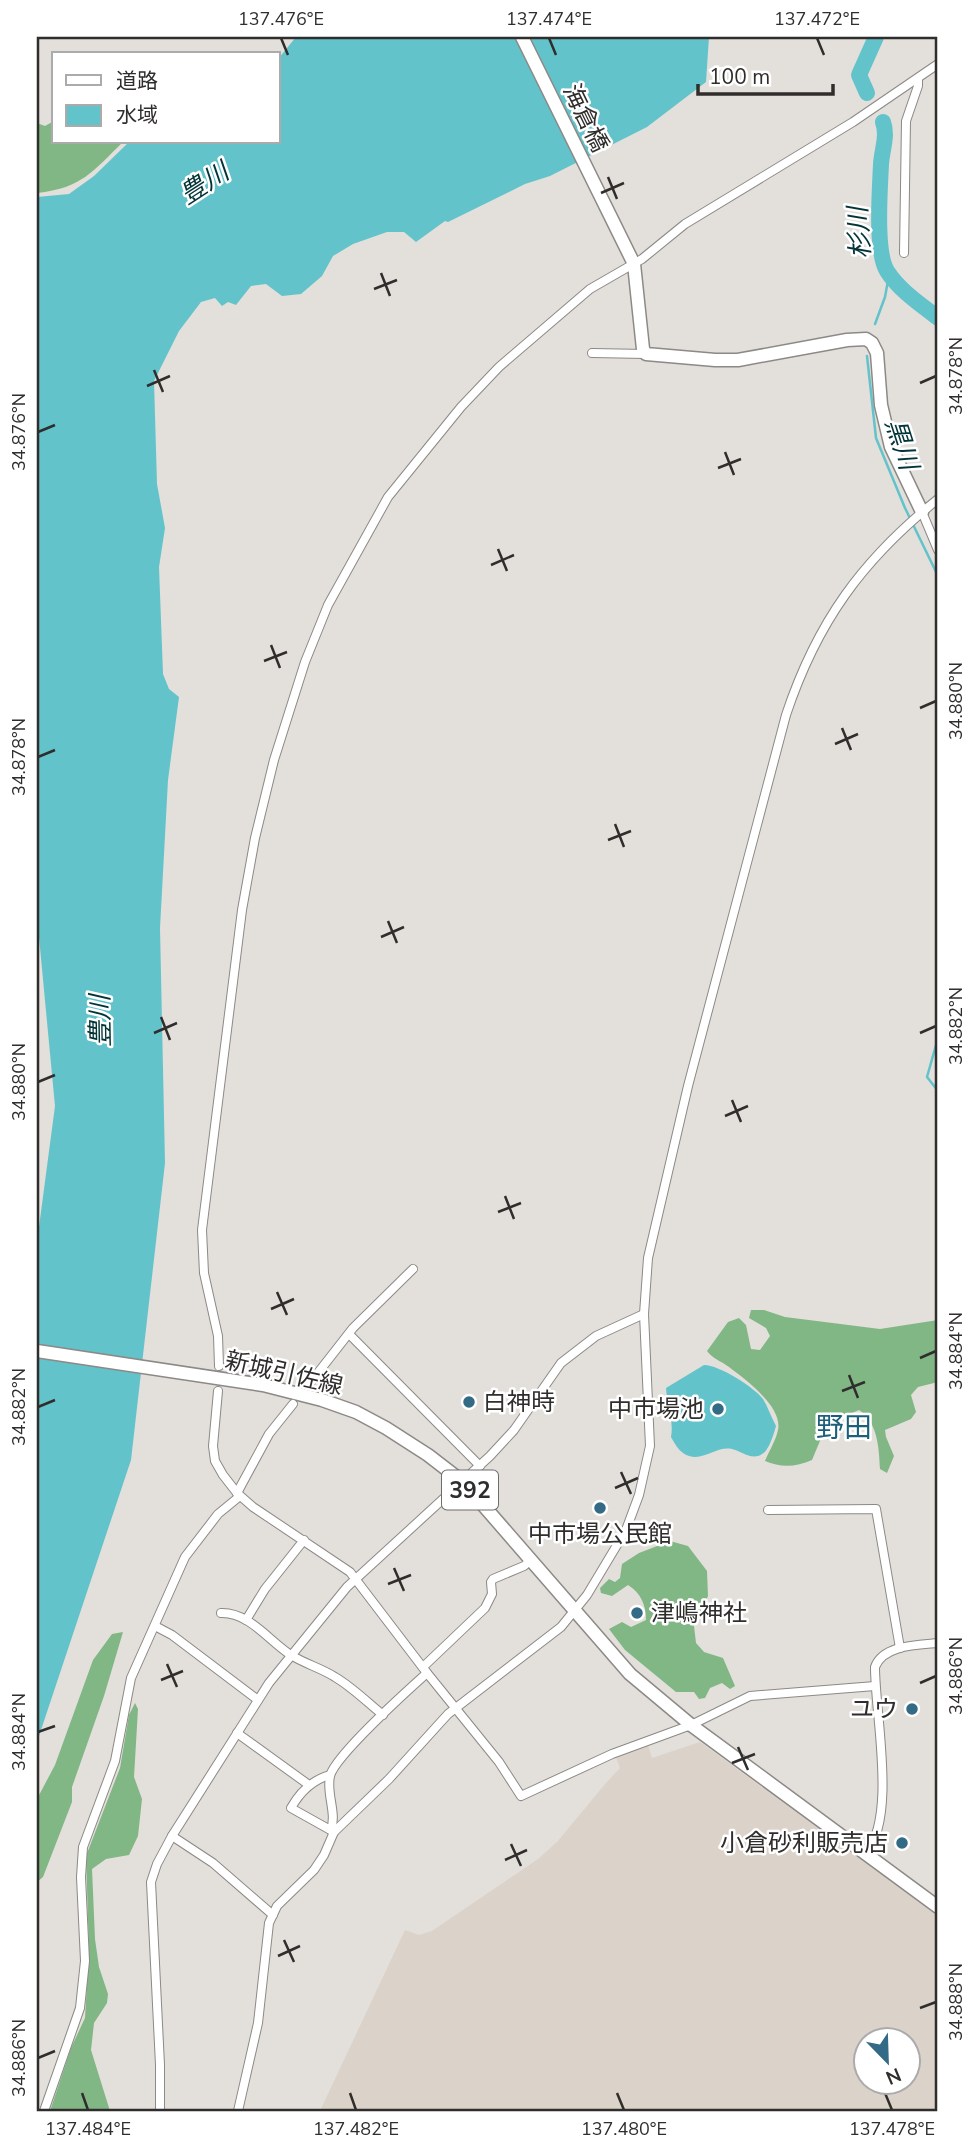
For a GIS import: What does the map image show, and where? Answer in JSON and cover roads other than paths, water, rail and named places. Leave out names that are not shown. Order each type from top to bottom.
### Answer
[{"type":"street","name":"海倉橋","points":[[522,37],[632,260]]},
{"type":"street","points":[[219,1366],[218,1336],[204,1273],[202,1230],[235,955],[255,838],[274,760],[304,662],[328,605],[360,544],[388,496],[425,449],[499,367],[590,289],[685,224],[853,122],[938,64]]},
{"type":"street","points":[[904,253],[906,121],[918,79]]},
{"type":"street","points":[[632,260],[643,349],[646,354]]},
{"type":"street","points":[[592,353],[738,360],[847,340],[866,339],[872,342],[877,353],[881,405],[891,447],[919,514],[938,550]]},
{"type":"street","points":[[333,1831],[389,1779],[457,1707],[561,1627],[609,1561],[626,1530],[639,1495],[650,1446],[644,1314],[648,1258],[654,1225],[746,862],[794,691],[812,648],[830,616],[876,554],[938,499]]},
{"type":"street","points":[[310,1383],[349,1334],[413,1269]]},
{"type":"street","points":[[160,2111],[151,1882],[172,1836],[290,1654],[355,1577],[480,1466],[514,1430],[561,1363],[596,1336],[644,1314]]},
{"type":"street","points":[[349,1334],[480,1466]]},
{"type":"street","name":"新城引佐線","points":[[37,1351],[263,1385],[322,1400],[356,1412],[428,1455],[463,1482],[630,1674],[691,1725],[938,1907]]},
{"type":"street","points":[[218,1391],[214,1446],[219,1470],[253,1507],[337,1561],[355,1577],[499,1762],[521,1796],[622,1750],[691,1725],[742,1699],[759,1694],[875,1686]]},
{"type":"street","points":[[44,2111],[80,2008],[85,1961],[81,1877],[83,1847],[115,1761],[131,1678],[185,1557],[218,1514],[239,1494],[269,1434],[293,1404]]},
{"type":"street","points":[[768,1510],[876,1509],[900,1648]]},
{"type":"street","points":[[246,1620],[265,1589],[304,1540]]},
{"type":"street","points":[[333,1831],[291,1808],[300,1793],[330,1775],[344,1755],[485,1608],[492,1594],[493,1579],[524,1566],[531,1560]]},
{"type":"street","points":[[221,1613],[246,1620],[290,1654],[339,1679],[383,1715]]},
{"type":"street","points":[[155,1626],[172,1635],[258,1700]]},
{"type":"street","points":[[866,1854],[879,1823],[882,1800],[875,1686],[878,1658],[900,1648],[938,1643]]},
{"type":"street","points":[[237,1733],[309,1786]]},
{"type":"street","points":[[238,2111],[258,2023],[269,1923],[277,1906],[314,1870],[324,1855],[333,1831],[334,1810],[330,1775]]},
{"type":"street","points":[[172,1836],[213,1863],[273,1915]]},
{"type":"water","name":"豊川","points":[[296,37],[709,37],[706,82],[647,127],[550,176],[525,184],[448,222],[445,221],[416,242],[404,232],[387,232],[353,244],[333,256],[322,276],[301,294],[282,296],[266,284],[251,286],[236,305],[228,302],[222,306],[215,298],[201,302],[179,331],[154,381],[157,484],[165,528],[159,567],[163,674],[169,689],[179,697],[168,780],[160,928],[165,1163],[131,1460],[37,1742],[37,1242],[55,1106],[37,916],[37,197],[69,194],[94,176],[127,144],[280,144],[280,57]]},
{"type":"water","name":"中市場池","points":[[704,1365],[736,1378],[763,1399],[776,1426],[765,1452],[750,1456],[726,1449],[694,1457],[679,1449],[671,1437],[666,1388]]},
{"type":"waterway","name":"杉川","points":[[867,93],[859,75],[876,37]]},
{"type":"waterway","name":"杉川","points":[[883,122],[885,137],[879,219],[883,262],[898,284],[938,318]]},
{"type":"waterway","name":"黒川","points":[[875,324],[885,297],[889,275]]},
{"type":"waterway","name":"黒川","points":[[867,356],[876,438],[905,508],[938,576]]},
{"type":"waterway","name":"黒川","points":[[938,1038],[927,1077],[938,1091]]},
{"type":"place","name":"白神時","points":[[469,1402]]},
{"type":"place","name":"中市場池","points":[[718,1409]]},
{"type":"place","name":"中市場公民館","points":[[600,1508]]},
{"type":"place","name":"津嶋神社","points":[[637,1613]]},
{"type":"place","name":"ユウ","points":[[912,1709]]},
{"type":"place","name":"小倉砂利販売店","points":[[902,1843]]},
{"type":"district","name":"野田","points":[[844,1427]]}]
